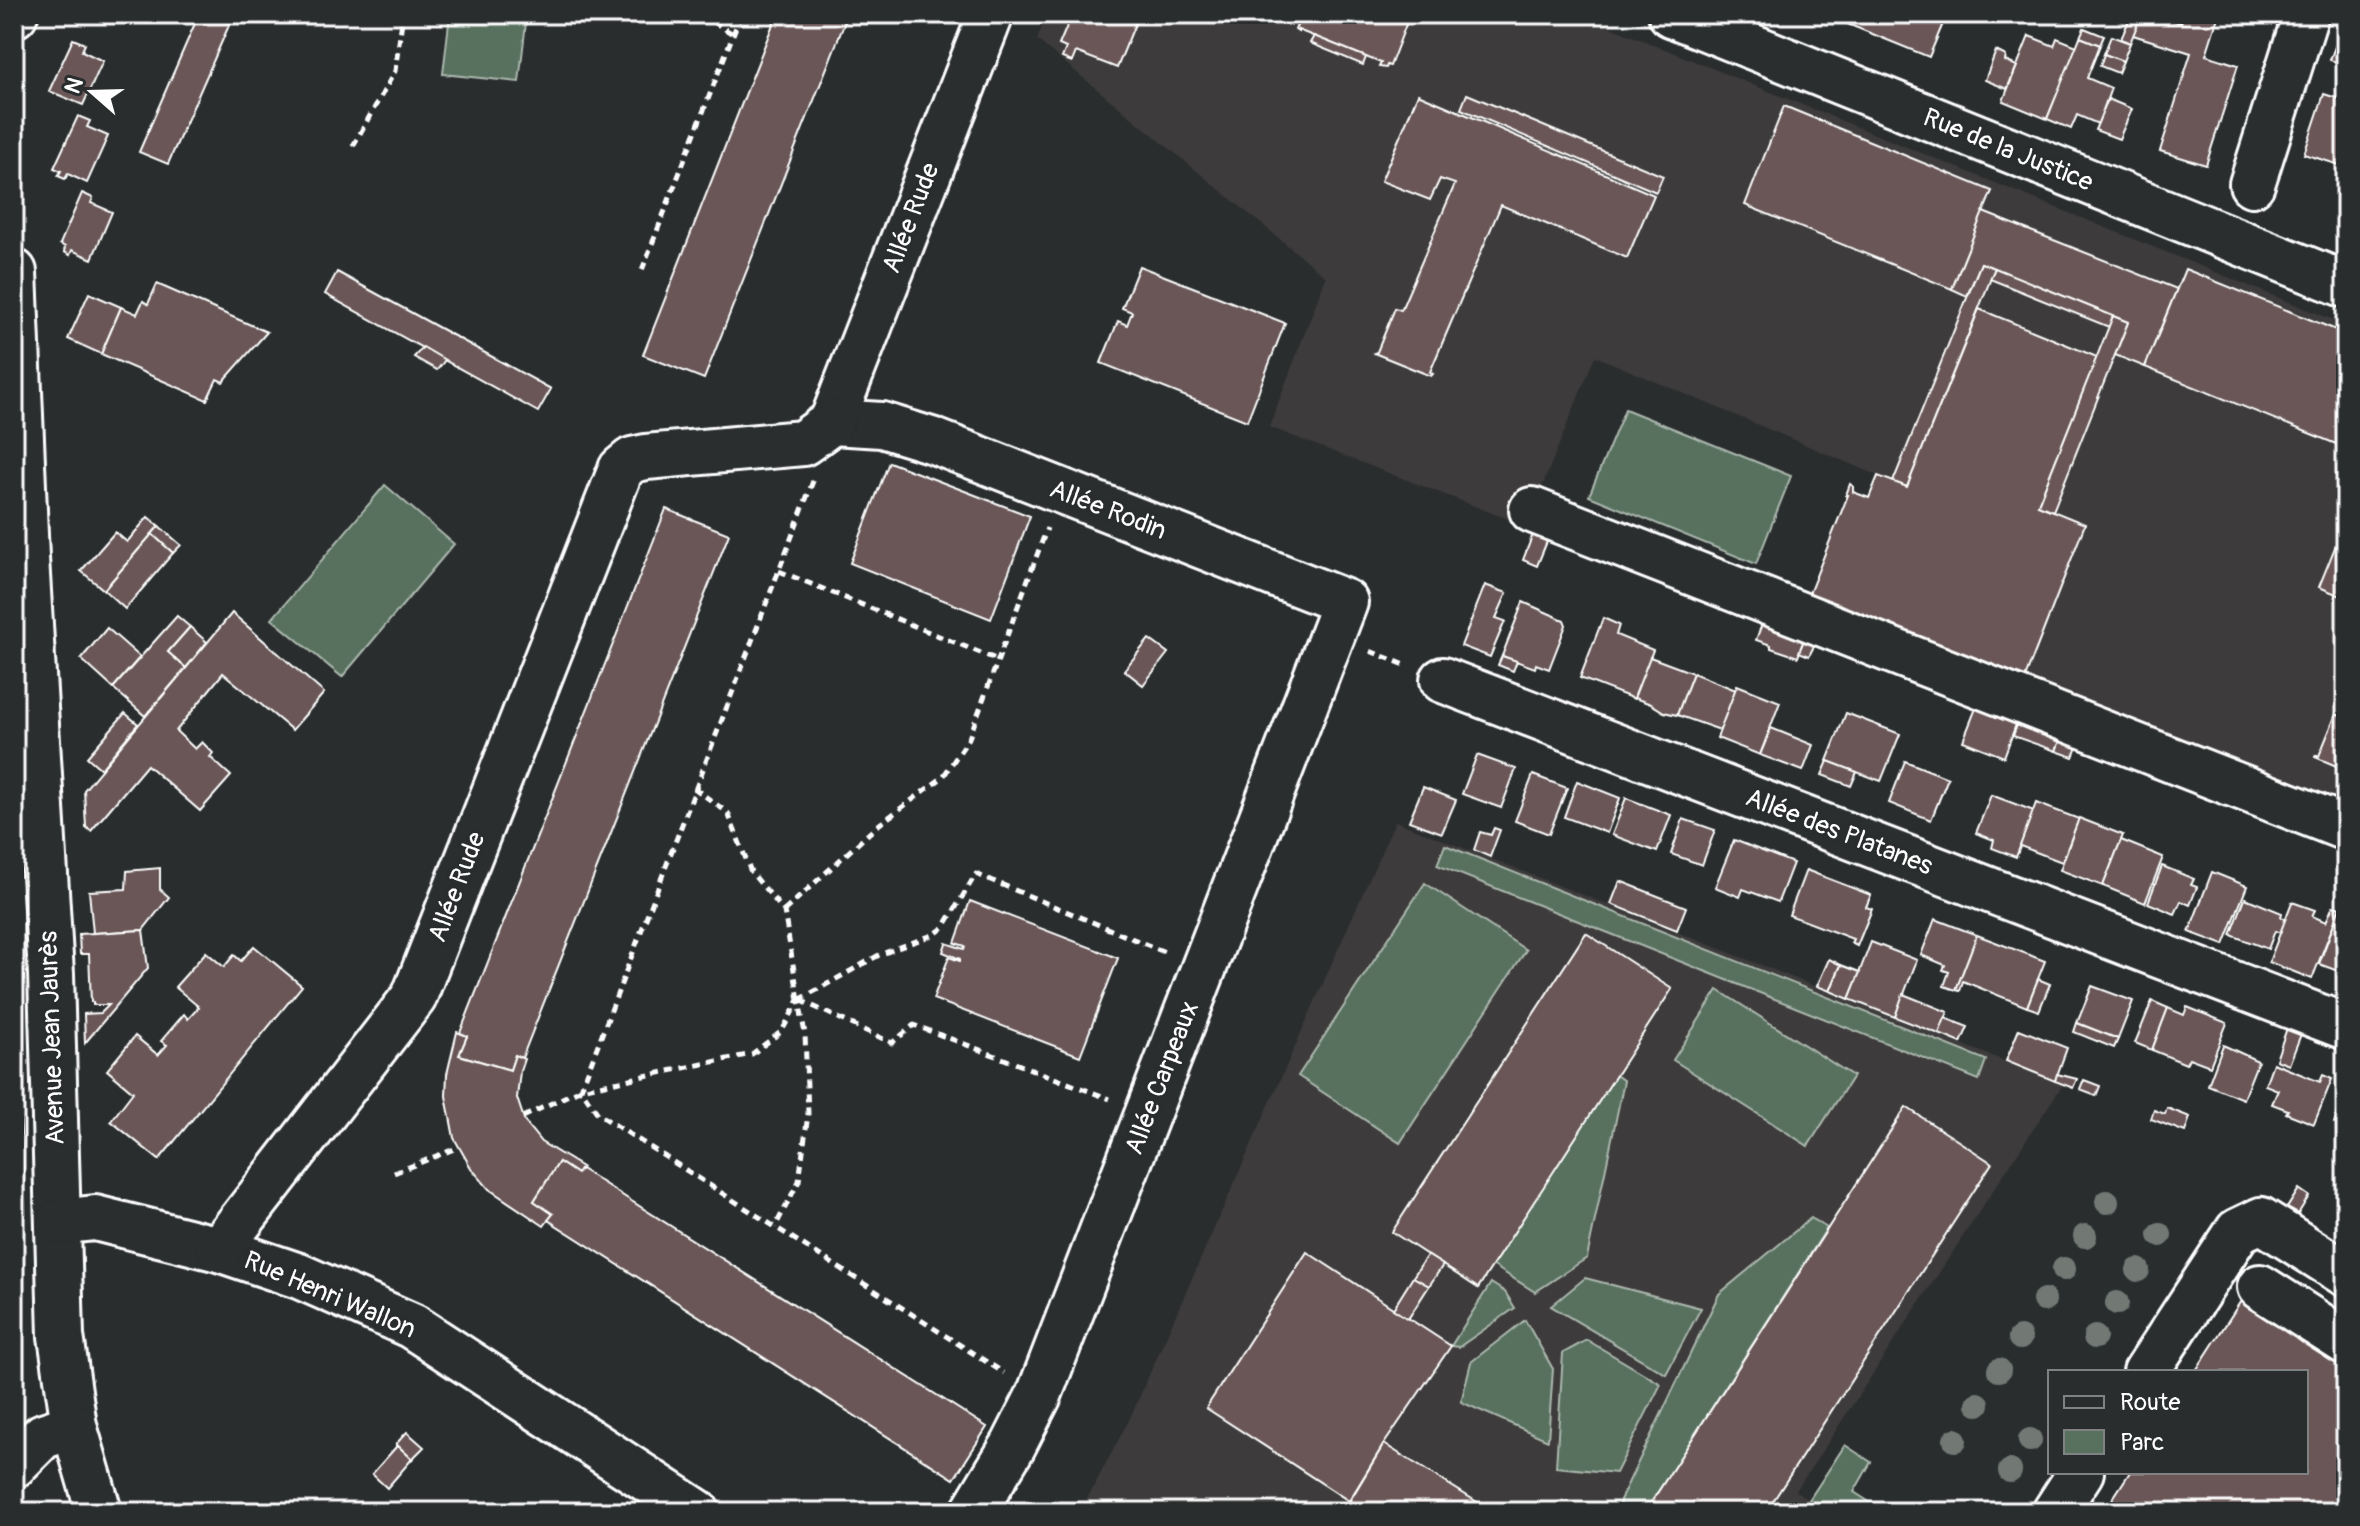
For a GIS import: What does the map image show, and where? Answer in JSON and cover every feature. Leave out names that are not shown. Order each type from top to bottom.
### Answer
[{"type":"street","name":"Allée Rude","points":[[219,1249],[414,997],[621,469],[632,460],[803,443],[832,422],[991,14]]},
{"type":"street","name":"Rue de la Justice","points":[[1671,14],[2346,285]]},
{"type":"street","points":[[2252,184],[2306,14]]},
{"type":"street","name":"Avenue Jean Jaurès","points":[[14,272],[20,564],[51,974],[61,1336],[74,1426],[99,1512]]},
{"type":"street","name":"Allée Rodin","points":[[832,422],[882,425],[934,441],[1345,602],[1333,636]]},
{"type":"street","points":[[1532,510],[2346,828]]},
{"type":"street","name":"Allée Carpeaux","points":[[973,1512],[1013,1446],[1039,1395],[1333,636]]},
{"type":"street","name":"Allée des Platanes","points":[[1443,680],[2346,1027]]},
{"type":"street","name":"Rue Henri Wallon","points":[[58,1222],[95,1218],[219,1249],[299,1276],[412,1326],[697,1512]]},
{"type":"street","points":[[2147,1370],[2238,1231],[2261,1220],[2346,1274]]},
{"type":"street","points":[[2260,1287],[2346,1342]]},
{"type":"street","points":[[14,1465],[43,1436],[74,1426]]},
{"type":"street","points":[[2055,1512],[2080,1474]]},
{"type":"path","points":[[353,146],[395,71],[403,14]]},
{"type":"path","points":[[701,14],[733,34]]},
{"type":"path","points":[[642,270],[741,14]]},
{"type":"path","points":[[581,1089],[820,463],[832,422]]},
{"type":"path","points":[[784,911],[877,826],[943,777],[969,738],[1061,491]]},
{"type":"path","points":[[779,571],[998,660]]},
{"type":"path","points":[[1333,636],[1443,680]]},
{"type":"path","points":[[694,788],[728,813],[751,872],[784,911],[805,1034],[808,1114],[799,1181],[775,1227]]},
{"type":"path","points":[[523,1117],[581,1089],[752,1054],[782,1031],[799,1000],[879,955],[935,934],[944,927],[976,874],[1205,968]]},
{"type":"path","points":[[799,1000],[892,1043],[914,1025],[1148,1113]]},
{"type":"path","points":[[581,1089],[598,1114],[1039,1395]]},
{"type":"path","points":[[394,1173],[459,1147]]},
{"type":"shaded area","points":[[1047,14],[1578,14],[2346,325],[2346,811],[2021,688],[2085,524],[2053,511],[2111,362],[1965,303],[1893,482],[1595,356],[1526,526],[1269,427],[1326,277],[1037,40]]},
{"type":"shaded area","points":[[1395,821],[2063,1084],[1796,1491],[1828,1512],[1080,1512],[1130,1418]]},
{"type":"green space","points":[[450,14],[527,14],[519,82],[443,74]]},
{"type":"green space","points":[[1625,409],[1791,476],[1756,564],[1589,496]]},
{"type":"green space","points":[[385,485],[454,544],[342,677],[272,619]]},
{"type":"green space","points":[[1445,845],[1986,1060],[1979,1080],[1437,865]]},
{"type":"green space","points":[[1425,883],[1526,950],[1400,1143],[1298,1076]]},
{"type":"green space","points":[[1718,990],[1853,1076],[1808,1146],[1673,1060]]},
{"type":"green space","points":[[1616,1075],[1624,1081],[1587,1258],[1535,1292],[1492,1265]]},
{"type":"green space","points":[[1811,1218],[1827,1228],[1645,1512],[1620,1512],[1620,1500],[1719,1294]]},
{"type":"green space","points":[[1585,1278],[1701,1308],[1666,1374],[1551,1306]]},
{"type":"green space","points":[[1491,1283],[1505,1292],[1515,1308],[1459,1347],[1451,1346]]},
{"type":"green space","points":[[1525,1320],[1553,1369],[1548,1440],[1461,1402],[1471,1362]]},
{"type":"green space","points":[[1587,1340],[1661,1384],[1616,1473],[1556,1467],[1563,1353]]},
{"type":"green space","points":[[1845,1445],[1871,1462],[1854,1492],[1885,1512],[1828,1512],[1809,1500]]},
{"type":"building","points":[[199,14],[234,14],[168,164],[139,152]]},
{"type":"building","points":[[777,14],[848,14],[704,379],[643,355]]},
{"type":"building","points":[[1072,14],[1139,14],[1117,68],[1076,52],[1072,62],[1062,58],[1066,48],[1059,45]]},
{"type":"building","points":[[1302,14],[1410,14],[1390,66],[1386,68],[1379,67],[1381,63],[1298,32],[1295,30]]},
{"type":"building","points":[[1823,14],[1947,14],[1929,57]]},
{"type":"building","points":[[2141,14],[2152,14],[2181,23],[2183,14],[2219,14],[2206,55],[2238,65],[2206,165],[2160,151],[2191,53],[2133,35]]},
{"type":"building","points":[[2152,14],[2183,14],[2181,23]]},
{"type":"building","points":[[2224,14],[2254,14],[2251,23]]},
{"type":"building","points":[[2131,15],[2140,18],[2130,43],[2121,39]]},
{"type":"building","points":[[2084,28],[2104,36],[2100,45],[2080,37]]},
{"type":"building","points":[[1314,36],[1366,57],[1363,65],[1310,43]]},
{"type":"building","points":[[2029,36],[2054,46],[2057,38],[2077,46],[2047,119],[2003,101]]},
{"type":"building","points":[[2111,36],[2130,43],[2123,61],[2104,54]]},
{"type":"building","points":[[2080,37],[2100,45],[2087,78],[2111,88],[2098,124],[2077,115],[2071,129],[2047,119]]},
{"type":"building","points":[[73,39],[85,44],[82,51],[103,61],[83,105],[49,91]]},
{"type":"building","points":[[2338,39],[2346,41],[2346,81],[2337,78],[2342,64],[2330,60]]},
{"type":"building","points":[[1996,51],[2006,56],[2005,61],[2017,66],[2007,89],[1985,80]]},
{"type":"building","points":[[2104,54],[2123,61],[2118,73],[2100,66]]},
{"type":"building","points":[[1418,94],[1654,195],[1627,258],[1501,205],[1430,372],[1433,374],[1431,376],[1374,353],[1395,308],[1401,310],[1455,184],[1440,179],[1430,200],[1381,181]]},
{"type":"building","points":[[1467,94],[1663,176],[1656,192],[1461,109]]},
{"type":"building","points":[[2324,94],[2346,101],[2346,167],[2304,154]]},
{"type":"building","points":[[2108,99],[2132,109],[2119,139],[2095,130]]},
{"type":"building","points":[[1784,106],[1992,191],[1952,289],[1745,205]]},
{"type":"building","points":[[78,116],[90,121],[87,127],[108,136],[87,183],[68,174],[65,179],[58,176],[61,171],[54,168]]},
{"type":"building","points":[[82,193],[93,198],[91,203],[112,212],[92,259],[72,250],[70,255],[64,252],[65,247],[60,244]]},
{"type":"building","points":[[1983,212],[2177,289],[2145,367],[2115,355],[2128,322],[1981,263],[1967,296],[1952,289]]},
{"type":"building","points":[[1981,263],[1995,268],[1907,487],[1893,482]]},
{"type":"building","points":[[1139,266],[1285,323],[1247,421],[1101,363],[1118,321],[1127,325],[1132,312],[1122,308]]},
{"type":"building","points":[[1995,268],[2113,316],[2109,327],[1990,279]]},
{"type":"building","points":[[2185,269],[2346,334],[2346,448],[2145,367]]},
{"type":"building","points":[[337,272],[551,389],[538,412],[325,294]]},
{"type":"building","points":[[157,284],[267,332],[223,382],[217,379],[207,400],[101,354],[121,307],[137,314],[143,301],[148,304]]},
{"type":"building","points":[[89,293],[121,307],[101,354],[68,339]]},
{"type":"building","points":[[1979,309],[2097,357],[2038,505],[2085,524],[2021,688],[1805,604],[1850,484],[1853,492],[1869,498],[1878,476],[1907,487]]},
{"type":"building","points":[[2113,316],[2128,322],[2053,511],[2038,505]]},
{"type":"building","points":[[423,347],[445,360],[437,370],[414,357]]},
{"type":"building","points":[[889,462],[1030,516],[991,619],[850,563]]},
{"type":"building","points":[[666,509],[729,534],[522,1058],[515,1055],[510,1070],[459,1055],[467,1036],[460,1033]]},
{"type":"building","points":[[148,517],[159,526],[104,590],[81,571],[115,532],[127,542]]},
{"type":"building","points":[[2346,520],[2346,598],[2319,587]]},
{"type":"building","points":[[159,526],[181,545],[173,553],[152,534]]},
{"type":"building","points":[[152,534],[173,553],[125,609],[104,590]]},
{"type":"building","points":[[1533,534],[1548,539],[1537,566],[1523,560]]},
{"type":"building","points":[[1485,585],[1507,593],[1496,618],[1505,621],[1490,657],[1461,646]]},
{"type":"building","points":[[1523,602],[1564,620],[1566,625],[1549,669],[1536,664],[1535,668],[1502,656]]},
{"type":"building","points":[[232,613],[324,693],[292,730],[223,673],[176,731],[195,749],[202,742],[213,753],[210,757],[231,776],[200,811],[147,765],[91,831],[86,827],[84,790]]},
{"type":"building","points":[[177,616],[190,627],[168,652],[186,668],[145,716],[113,688]]},
{"type":"building","points":[[1603,618],[1619,625],[1616,635],[1653,650],[1634,699],[1580,678]]},
{"type":"building","points":[[1762,624],[1804,639],[1798,657],[1756,640]]},
{"type":"building","points":[[190,627],[207,642],[186,668],[168,652]]},
{"type":"building","points":[[107,628],[140,657],[113,688],[81,659]]},
{"type":"building","points":[[1149,639],[1168,653],[1143,685],[1124,670]]},
{"type":"building","points":[[1804,640],[1815,644],[1809,656],[1799,652]]},
{"type":"building","points":[[1502,656],[1517,661],[1513,671],[1498,665]]},
{"type":"building","points":[[1650,657],[1693,673],[1677,715],[1634,698]]},
{"type":"building","points":[[1693,673],[1736,690],[1720,730],[1677,715]]},
{"type":"building","points":[[1737,685],[1780,702],[1760,755],[1717,738]]},
{"type":"building","points":[[1978,703],[2018,719],[2004,757],[1963,741]]},
{"type":"building","points":[[2346,704],[2346,770],[2315,757],[2319,756],[2336,714],[2341,716]]},
{"type":"building","points":[[125,713],[138,724],[101,769],[87,757]]},
{"type":"building","points":[[1846,713],[1900,734],[1881,781],[1827,761]]},
{"type":"building","points":[[2019,719],[2062,736],[2056,751],[2013,736]]},
{"type":"building","points":[[1771,728],[1813,745],[1803,771],[1760,755]]},
{"type":"building","points":[[2062,736],[2079,742],[2073,757],[2056,751]]},
{"type":"building","points":[[1477,755],[1516,769],[1501,808],[1462,794]]},
{"type":"building","points":[[1828,761],[1857,772],[1851,786],[1822,775]]},
{"type":"building","points":[[1905,761],[1948,778],[1931,820],[1889,803]]},
{"type":"building","points":[[1533,775],[1567,788],[1549,834],[1515,821]]},
{"type":"building","points":[[1577,781],[1620,798],[1607,833],[1564,817]]},
{"type":"building","points":[[1423,787],[1456,800],[1442,833],[1409,821]]},
{"type":"building","points":[[1991,795],[2034,811],[2016,857],[1992,848],[1994,840],[1976,833]]},
{"type":"building","points":[[1626,798],[1671,815],[1657,852],[1612,835]]},
{"type":"building","points":[[2036,803],[2079,819],[2062,862],[2020,846]]},
{"type":"building","points":[[2079,818],[2123,835],[2103,886],[2060,870]]},
{"type":"building","points":[[1683,819],[1715,830],[1702,865],[1671,854]]},
{"type":"building","points":[[1494,828],[1500,830],[1490,857],[1474,850],[1480,832],[1491,835]]},
{"type":"building","points":[[1734,840],[1793,863],[1778,902],[1743,889],[1740,897],[1715,887]]},
{"type":"building","points":[[2121,840],[2163,857],[2145,903],[2103,886]]},
{"type":"building","points":[[2162,866],[2194,879],[2191,885],[2197,887],[2190,905],[2181,901],[2175,914],[2148,903]]},
{"type":"building","points":[[160,868],[160,889],[169,897],[143,930],[93,933],[89,891],[126,889],[127,871]]},
{"type":"building","points":[[1806,870],[1871,895],[1866,907],[1872,909],[1857,946],[1851,943],[1853,939],[1789,915]]},
{"type":"building","points":[[2212,872],[2247,886],[2224,945],[2189,932]]},
{"type":"building","points":[[1620,881],[1686,907],[1677,930],[1611,904]]},
{"type":"building","points":[[2245,898],[2282,913],[2281,917],[2286,919],[2281,933],[2275,931],[2268,949],[2231,935]]},
{"type":"building","points":[[970,901],[1118,958],[1080,1056],[933,999],[949,957],[960,961],[943,952],[946,943],[964,949],[965,946],[955,943]]},
{"type":"building","points":[[2292,902],[2315,910],[2312,916],[2326,922],[2333,906],[2340,908],[2312,979],[2269,962]]},
{"type":"building","points":[[2339,910],[2346,913],[2346,974],[2319,964]]},
{"type":"building","points":[[1935,919],[1977,935],[1956,990],[1944,986],[1949,972],[1943,970],[1945,965],[1921,955]]},
{"type":"building","points":[[143,930],[148,968],[85,1043],[84,1014],[101,1013],[109,1005],[93,1005],[91,1002],[89,954],[80,954],[79,934]]},
{"type":"building","points":[[1586,933],[1672,989],[1478,1288],[1392,1232]]},
{"type":"building","points":[[1977,935],[2045,961],[2027,1007],[1963,981],[1960,991],[1956,990]]},
{"type":"building","points":[[1871,942],[1917,960],[1895,1017],[1849,999]]},
{"type":"building","points":[[254,946],[302,986],[159,1160],[111,1121],[133,1092],[107,1070],[135,1036],[158,1055],[167,1045],[161,1041],[184,1014],[188,1019],[199,1007],[175,987],[206,952],[224,967],[234,955],[241,961]]},
{"type":"building","points":[[1829,959],[1841,965],[1830,991],[1817,986]]},
{"type":"building","points":[[1841,965],[1860,972],[1849,999],[1830,991]]},
{"type":"building","points":[[2038,979],[2050,984],[2039,1011],[2027,1007]]},
{"type":"building","points":[[2092,986],[2133,1001],[2118,1039],[2077,1023]]},
{"type":"building","points":[[1903,994],[1948,1012],[1939,1034],[1895,1017]]},
{"type":"building","points":[[2152,1001],[2168,1008],[2152,1050],[2135,1043]]},
{"type":"building","points":[[2187,1007],[2227,1023],[2210,1066],[2189,1058],[2186,1064],[2152,1050],[2168,1008],[2184,1015]]},
{"type":"building","points":[[1945,1018],[1968,1027],[1961,1043],[1939,1034]]},
{"type":"building","points":[[2077,1023],[2118,1039],[2114,1048],[2074,1032]]},
{"type":"building","points":[[2287,1028],[2301,1034],[2289,1065],[2276,1060]]},
{"type":"building","points":[[2019,1029],[2067,1048],[2055,1081],[2006,1061]]},
{"type":"building","points":[[457,1032],[467,1036],[459,1055],[510,1070],[515,1055],[524,1059],[517,1098],[525,1122],[541,1142],[582,1167],[577,1174],[559,1162],[534,1201],[553,1214],[544,1226],[489,1189],[471,1168],[454,1138],[446,1096],[447,1074]]},
{"type":"building","points":[[16,1038],[22,1151],[14,1151]]},
{"type":"building","points":[[2223,1045],[2258,1061],[2243,1099],[2208,1085]]},
{"type":"building","points":[[2273,1063],[2320,1082],[2323,1075],[2332,1079],[2314,1124],[2272,1104],[2278,1090],[2265,1085]]},
{"type":"building","points":[[2057,1074],[2077,1079],[2073,1088],[2055,1081]]},
{"type":"building","points":[[2084,1080],[2100,1086],[2096,1096],[2080,1090]]},
{"type":"building","points":[[2346,1093],[2346,1128],[2334,1123]]},
{"type":"building","points":[[1906,1107],[1992,1163],[1766,1512],[1645,1512]]},
{"type":"building","points":[[2167,1108],[2190,1117],[2185,1132],[2151,1119],[2154,1110],[2165,1114]]},
{"type":"building","points":[[14,1151],[22,1151],[25,1214],[14,1215]]},
{"type":"building","points":[[559,1162],[577,1174],[581,1169],[987,1427],[954,1479],[548,1220],[553,1214],[534,1201]]},
{"type":"building","points":[[2299,1189],[2309,1196],[2298,1214],[2287,1208]]},
{"type":"building","points":[[1307,1252],[1451,1346],[1349,1501],[1206,1408]]},
{"type":"building","points":[[1427,1255],[1443,1265],[1429,1286],[1413,1277]]},
{"type":"building","points":[[1413,1277],[1429,1286],[1408,1319],[1393,1309]]},
{"type":"building","points":[[2248,1290],[2346,1353],[2346,1488],[2330,1512],[2104,1512],[2129,1474],[2308,1474],[2308,1370],[2196,1370]]},
{"type":"building","points":[[407,1432],[424,1447],[412,1459],[396,1444]]},
{"type":"building","points":[[396,1444],[412,1459],[387,1488],[372,1474]]},
{"type":"building","points":[[1384,1444],[1493,1512],[1343,1512]]}]
